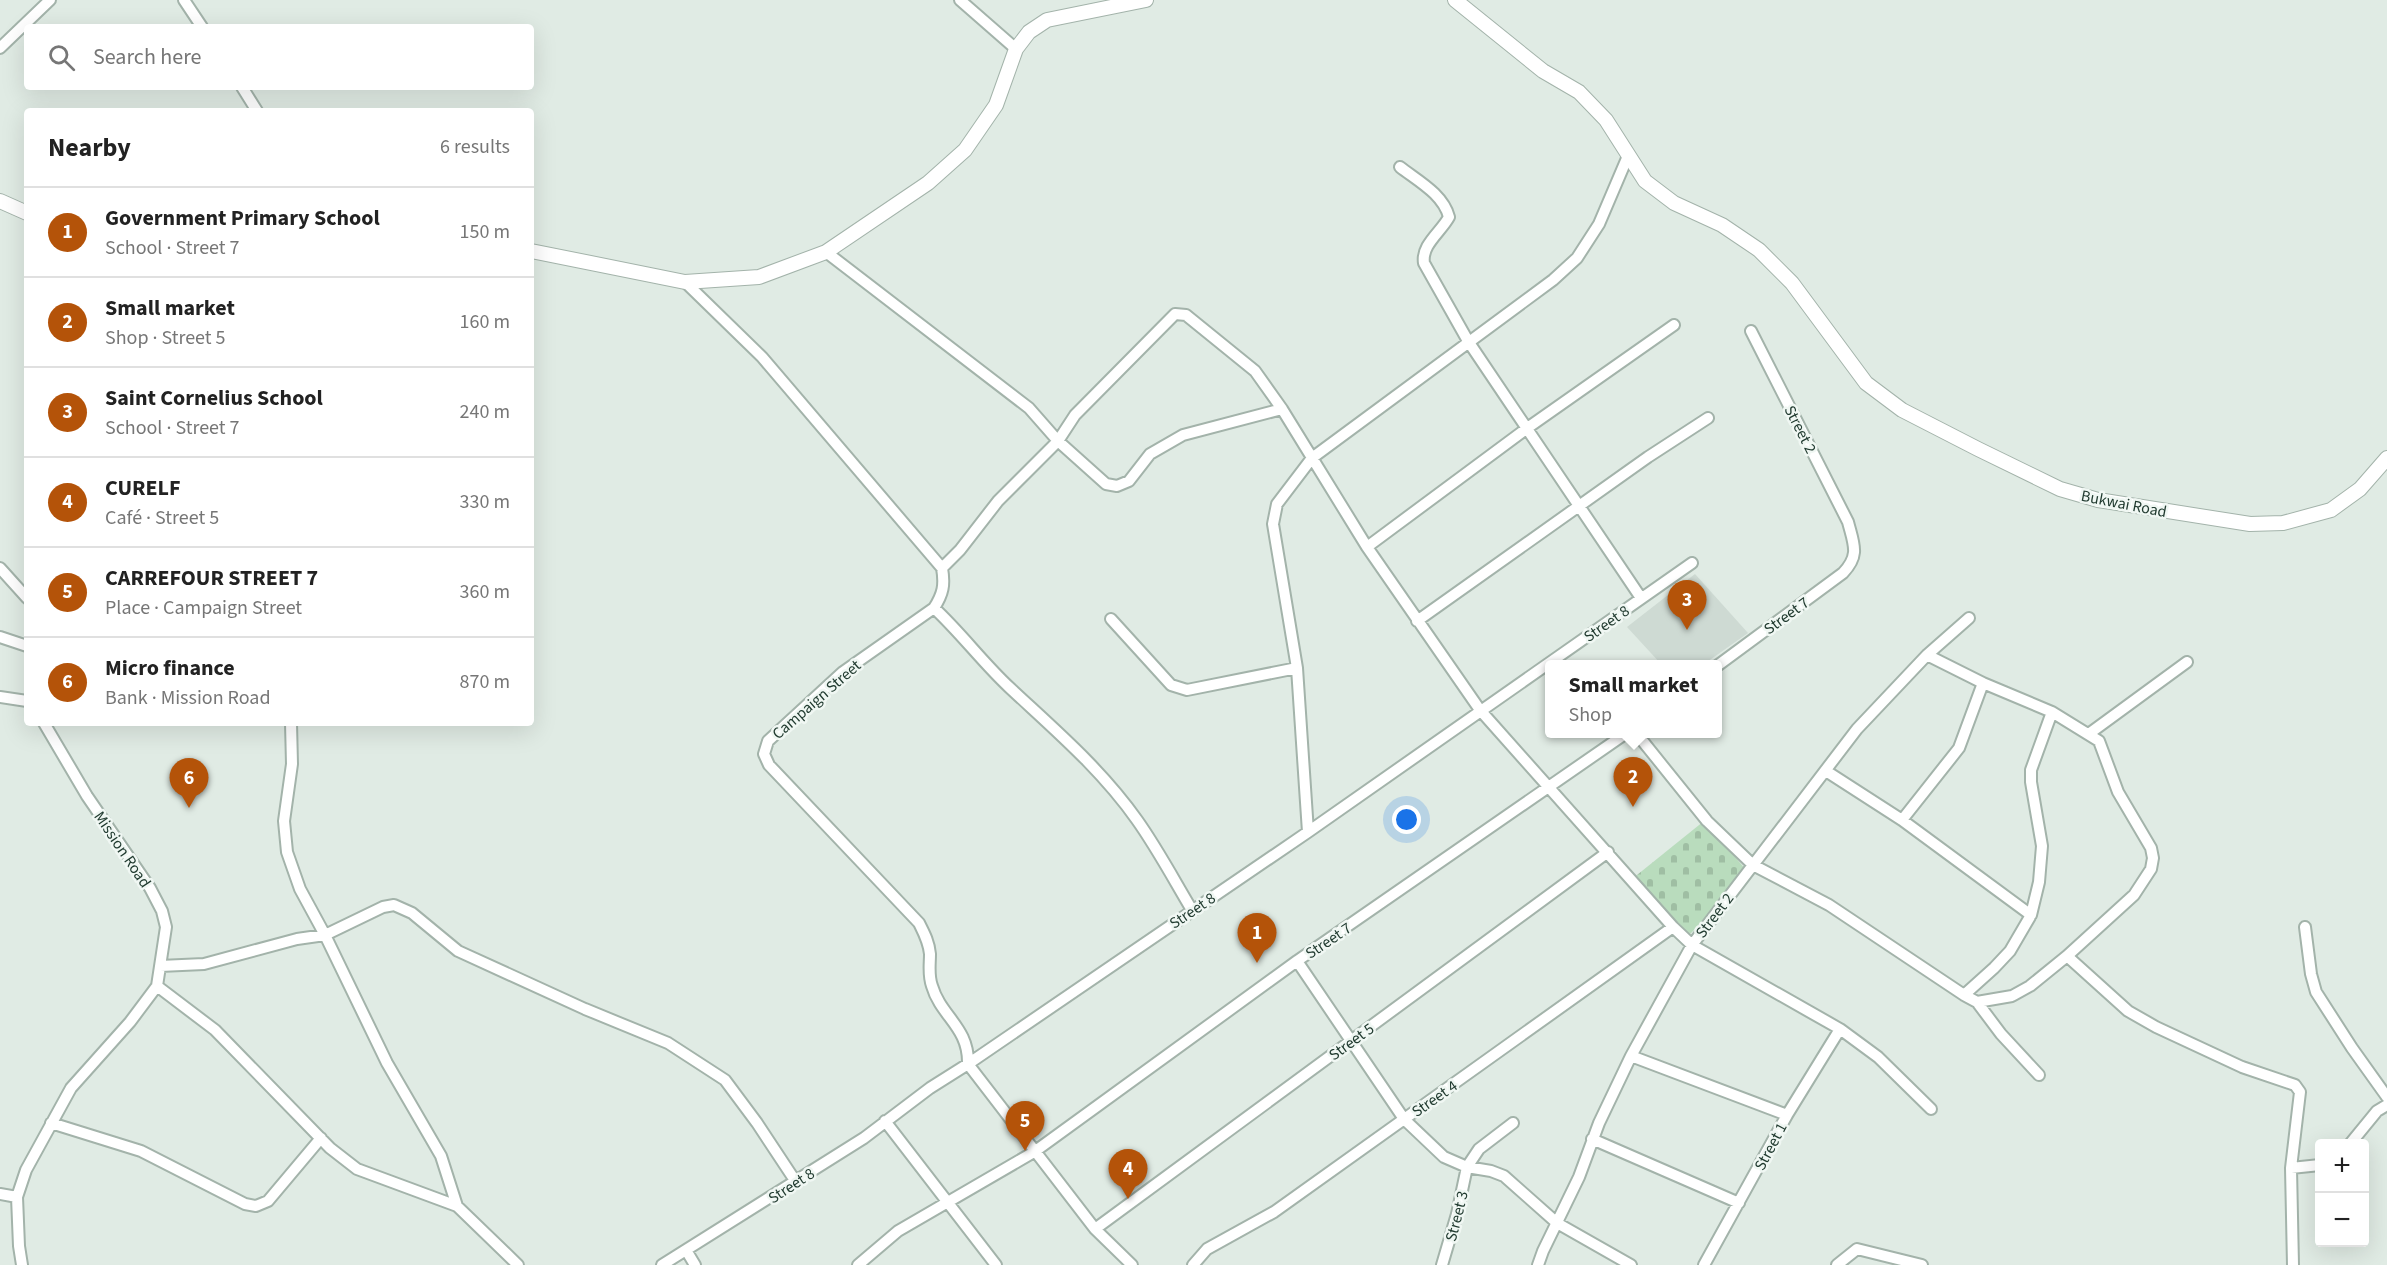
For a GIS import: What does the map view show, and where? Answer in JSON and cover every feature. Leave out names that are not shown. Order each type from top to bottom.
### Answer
[{"type":"street","points":[[26,24],[51,0]]},
{"type":"street","points":[[184,0],[200,24]]},
{"type":"street","points":[[960,0],[1016,49]]},
{"type":"street","points":[[534,252],[685,282],[759,277],[826,252],[928,183],[965,150],[996,105],[1016,49],[1029,32],[1047,20],[1146,0]]},
{"type":"street","name":"Bukwai Road","points":[[1455,0],[1543,71],[1579,93],[1606,120],[1645,181],[1674,203],[1722,225],[1760,250],[1792,283],[1866,383],[1902,410],[2060,489],[2097,500],[2250,524],[2283,523],[2331,510],[2360,489],[2387,458]]},
{"type":"street","points":[[0,48],[24,25]]},
{"type":"street","points":[[244,90],[255,108]]},
{"type":"street","points":[[1308,832],[1297,668],[1273,524],[1277,504],[1312,458],[1553,280],[1577,258],[1599,224],[1628,156]]},
{"type":"street","points":[[1400,167],[1446,206],[1449,217],[1426,248],[1423,256],[1424,263],[1468,342],[1641,598]]},
{"type":"street","points":[[0,201],[24,212]]},
{"type":"street","points":[[826,252],[1029,408],[1058,441],[1106,484],[1117,486],[1129,481],[1150,454],[1183,435],[1282,409]]},
{"type":"street","points":[[685,282],[762,357],[942,568],[944,582],[942,597],[934,608],[953,626],[977,655],[1076,747],[1106,781],[1138,821],[1192,910]]},
{"type":"street","points":[[942,568],[960,550],[998,501],[1058,441],[1075,414],[1175,314],[1186,315],[1255,371],[1282,409],[1367,547],[1480,710],[1673,927],[1692,945],[1840,1029],[1878,1057],[1931,1109]]},
{"type":"street","points":[[1367,547],[1526,429],[1674,325]]},
{"type":"street","name":"Street 2","points":[[1751,331],[1848,522],[1855,550],[1852,563]]},
{"type":"street","points":[[1417,621],[1708,418]]},
{"type":"street","name":"Street 8","points":[[1552,660],[1692,563]]},
{"type":"street","name":"Street 7","points":[[1722,662],[1843,573],[1852,563]]},
{"type":"street","points":[[0,568],[24,595]]},
{"type":"street","name":"Campaign Street","points":[[934,608],[843,672],[768,741],[764,754],[769,765],[919,923],[927,938],[930,952],[928,970],[932,987],[940,1004],[958,1026],[969,1049],[968,1064],[1095,1229],[1132,1265]]},
{"type":"street","name":"Street 2","points":[[1538,1265],[1579,1177],[1592,1139],[1631,1056],[1692,945],[1857,729],[1927,655],[1969,618]]},
{"type":"street","points":[[1111,619],[1172,685],[1187,690],[1297,668]]},
{"type":"street","points":[[0,637],[24,645]]},
{"type":"street","points":[[1927,655],[2052,712],[2090,733],[2102,745],[2118,792],[2151,848],[2154,858],[2151,869],[2134,895],[2067,956],[2030,986],[2012,996],[1977,1002]]},
{"type":"street","points":[[2090,733],[2187,662]]},
{"type":"street","name":"Street 8","points":[[662,1265],[864,1138],[930,1088],[1308,832],[1545,665]]},
{"type":"street","points":[[1902,820],[1959,748],[1983,682]]},
{"type":"street","points":[[0,697],[24,700]]},
{"type":"street","points":[[1964,995],[2010,951],[2031,915],[2039,882],[2042,846],[2031,770],[2052,712]]},
{"type":"street","name":"Mission Road","points":[[46,726],[87,796],[150,888],[162,911],[166,927],[157,986]]},
{"type":"street","points":[[291,726],[292,764],[284,821],[287,852],[300,889],[326,935],[387,1063],[441,1156],[456,1206]]},
{"type":"street","name":"Street 7","points":[[858,1265],[898,1231],[1034,1152],[1297,961],[1619,738]]},
{"type":"street","points":[[1640,738],[1707,821],[1753,865],[1829,905],[1977,1002],[2001,1034],[2039,1075]]},
{"type":"street","points":[[1826,771],[1902,820],[2031,915]]},
{"type":"street","name":"Street 5","points":[[1095,1229],[1608,852]]},
{"type":"street","points":[[160,966],[204,964],[297,939],[326,935],[383,907],[394,905],[412,914],[458,951],[585,1009],[668,1043],[725,1080],[796,1182]]},
{"type":"street","name":"Street 4","points":[[1193,1265],[1207,1249],[1274,1212],[1673,927]]},
{"type":"street","points":[[2306,927],[2311,974],[2316,992],[2387,1098]]},
{"type":"street","points":[[2067,956],[2128,1011],[2156,1027],[2242,1067],[2295,1085],[2300,1092],[2291,1168],[2293,1265]]},
{"type":"street","points":[[1297,961],[1353,1040],[1404,1119],[1444,1157],[1467,1167],[1491,1170],[1504,1176],[1557,1223],[1631,1265]]},
{"type":"street","points":[[22,1265],[17,1197],[26,1170],[71,1088],[130,1022],[157,986],[215,1030],[330,1148],[357,1169],[456,1206],[518,1265]]},
{"type":"street","name":"Street 1","points":[[1704,1265],[1787,1115],[1840,1029]]},
{"type":"street","points":[[1631,1056],[1787,1115]]},
{"type":"street","points":[[2353,1139],[2377,1111],[2387,1105]]},
{"type":"street","points":[[885,1120],[996,1265]]},
{"type":"street","points":[[51,1123],[141,1151],[245,1204],[256,1206],[268,1201],[321,1138]]},
{"type":"street","points":[[1467,1167],[1479,1149],[1513,1124]]},
{"type":"street","points":[[1592,1139],[1739,1203]]},
{"type":"street","points":[[2291,1168],[2315,1165]]},
{"type":"street","name":"Street 3","points":[[1442,1265],[1457,1214],[1467,1167]]},
{"type":"street","points":[[0,1194],[17,1197]]},
{"type":"street","points":[[1837,1265],[1857,1249],[1922,1265]]},
{"type":"street","points":[[686,1250],[694,1265]]},
{"type":"shaded area","points":[[1695,574],[1748,633],[1710,660],[1657,660],[1627,627]]},
{"type":"green space","points":[[1704,821],[1747,871],[1721,903],[1684,940],[1632,879]]},
{"type":"place","name":"Saint Cornelius School","points":[[1687,630]]},
{"type":"place","name":"Small market","points":[[1633,807]]},
{"type":"place","name":"Micro finance","points":[[189,808]]},
{"type":"place","name":"Government Primary School","points":[[1257,963]]},
{"type":"place","name":"CARREFOUR STREET 7","points":[[1025,1151]]},
{"type":"place","name":"CURELF","points":[[1128,1199]]}]
